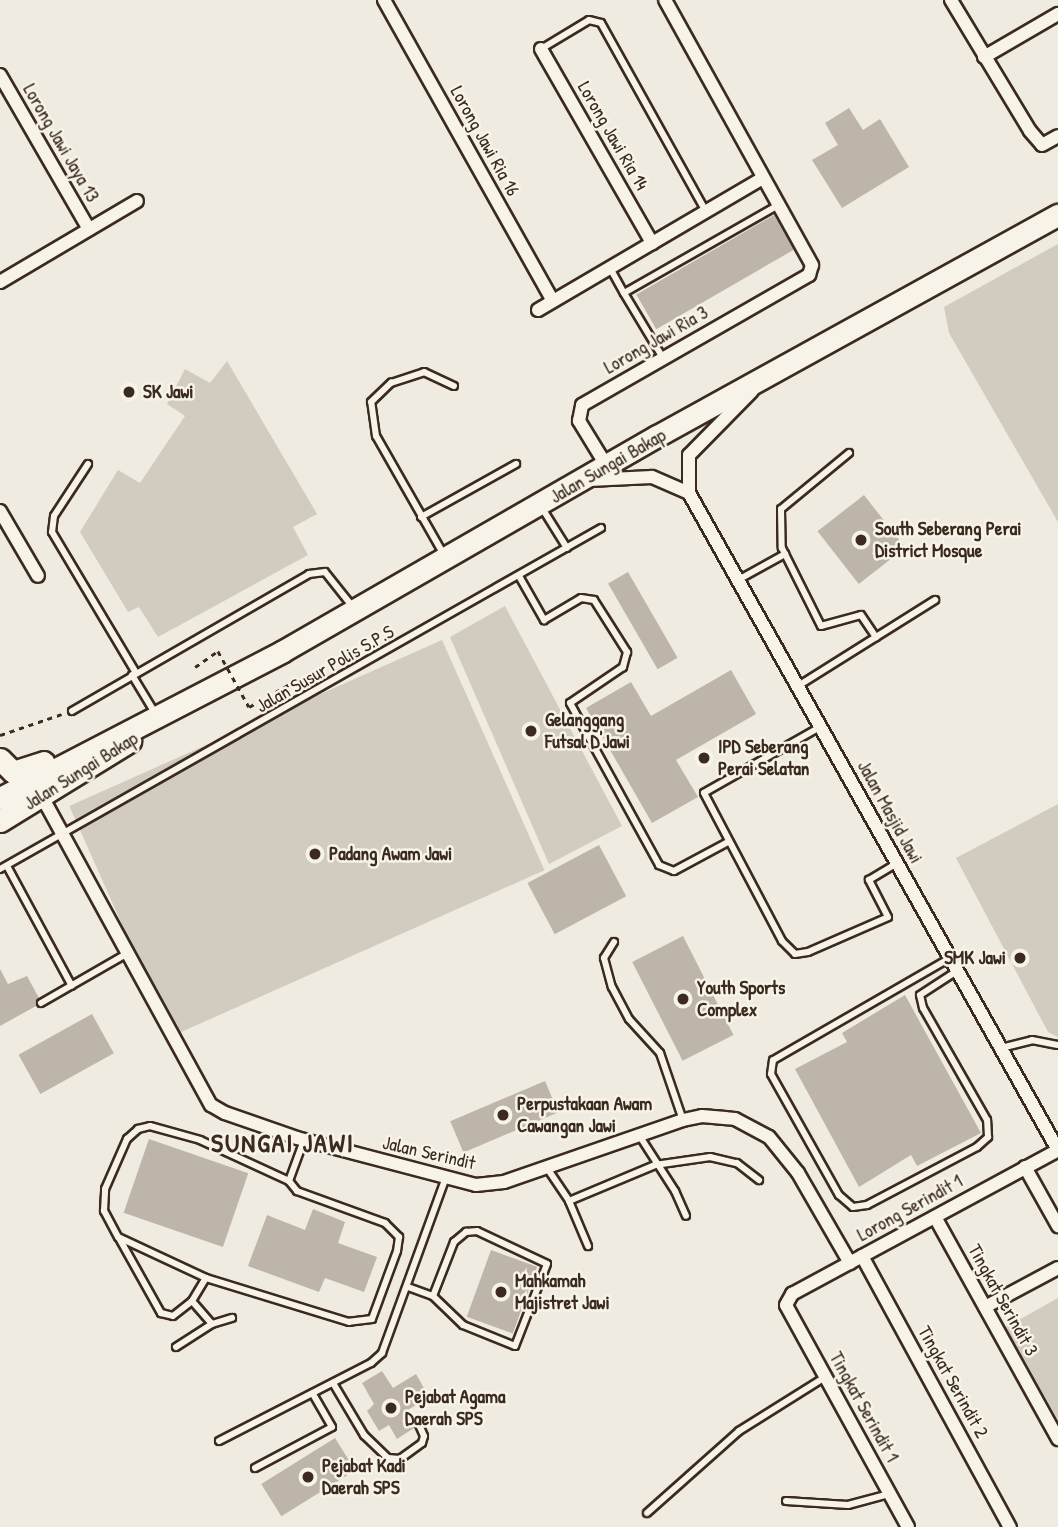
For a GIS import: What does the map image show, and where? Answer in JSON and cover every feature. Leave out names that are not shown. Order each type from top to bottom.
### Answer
[{"type":"highway","name":"Jalan Sungai Bakap","points":[[0,821],[37,788],[105,740],[158,717],[355,611],[447,560],[606,465],[761,382],[1058,215]]},
{"type":"highway","name":"Jalan Sungai Bakap","points":[[0,798],[37,788],[144,732],[158,717]]},
{"type":"highway","points":[[0,759],[13,772],[105,740]]},
{"type":"street","name":"Lorong Jawi Ria 16","points":[[384,0],[553,301]]},
{"type":"street","points":[[665,0],[779,205]]},
{"type":"street","points":[[951,0],[984,57],[1042,145],[1058,136]]},
{"type":"street","points":[[984,57],[1058,14]]},
{"type":"street","name":"Lorong Jawi Ria 14","points":[[541,49],[652,243]]},
{"type":"street","name":"Lorong Jawi Jaya 13","points":[[0,75],[89,229]]},
{"type":"street","points":[[538,310],[763,178]]},
{"type":"street","points":[[0,282],[136,201]]},
{"type":"street","name":"Lorong Jawi Ria 3","points":[[606,465],[579,421],[582,405],[809,275],[812,265],[779,205]]},
{"type":"street","name":"Jalan Masjid Jawi","points":[[761,382],[689,455],[689,494],[1058,1150]]},
{"type":"street","points":[[582,481],[652,477],[689,494]]},
{"type":"street","points":[[0,512],[38,576]]},
{"type":"street","name":"Jalan Serindit","points":[[37,788],[211,1105],[304,1140],[444,1180],[476,1185],[504,1182],[683,1120],[702,1116],[735,1119],[769,1137],[798,1173],[849,1263]]},
{"type":"street","name":"Lorong Serindit 1","points":[[786,1305],[792,1294],[1058,1150]]},
{"type":"street","points":[[1025,1167],[1058,1226]]},
{"type":"street","name":"Tingkat Serindit 3","points":[[935,1217],[1058,1439]]},
{"type":"street","name":"Tingkat Serindit 2","points":[[862,1256],[1010,1527]]},
{"type":"street","points":[[985,1307],[1058,1268]]},
{"type":"street","name":"Tingkat Serindit 1","points":[[786,1305],[908,1527]]},
{"type":"lane","points":[[541,49],[589,20],[601,23],[706,212]]},
{"type":"lane","points":[[624,293],[779,205]]},
{"type":"lane","points":[[610,268],[663,358]]},
{"type":"lane","points":[[447,560],[376,436],[372,402],[391,383],[424,372],[454,386]]},
{"type":"lane","points":[[849,453],[782,509],[785,554],[821,626],[861,614],[876,637]]},
{"type":"lane","points":[[88,464],[54,516],[52,532],[158,717]]},
{"type":"lane","points":[[421,517],[516,464]]},
{"type":"lane","points":[[541,505],[567,548]]},
{"type":"lane","name":"Jalan Susur Polis S.P.S","points":[[3,868],[601,528]]},
{"type":"lane","points":[[738,579],[785,554]]},
{"type":"lane","points":[[72,711],[309,575],[325,572],[337,582],[355,611]]},
{"type":"lane","points":[[519,576],[544,620],[581,598],[594,600],[627,652],[623,667],[570,703],[659,866],[674,871],[728,842]]},
{"type":"lane","points":[[797,686],[935,600]]},
{"type":"lane","points":[[820,726],[704,793],[782,942],[794,954],[865,930],[888,917],[869,880],[897,863]]},
{"type":"lane","points":[[3,868],[72,986]]},
{"type":"lane","points":[[614,942],[604,958],[612,986],[629,1018],[660,1054],[683,1120]]},
{"type":"lane","points":[[41,1003],[128,953]]},
{"type":"lane","points":[[950,958],[773,1060],[771,1074],[839,1195],[853,1207],[867,1205],[977,1147],[988,1137],[987,1121],[923,1008],[920,995],[957,971]]},
{"type":"lane","points":[[1001,1048],[1032,1040],[1058,1045]]},
{"type":"lane","points":[[118,1237],[206,1278],[349,1322],[372,1319],[391,1273],[399,1237],[385,1223],[297,1191],[289,1181],[193,1137],[164,1128],[138,1129],[117,1157],[105,1189],[104,1211],[118,1237],[161,1312],[173,1316],[192,1301],[206,1278]]},
{"type":"lane","points":[[639,1135],[655,1165],[676,1191],[685,1216]]},
{"type":"lane","points":[[289,1181],[304,1140]]},
{"type":"lane","points":[[569,1201],[655,1165],[710,1157],[737,1163],[760,1180]]},
{"type":"lane","points":[[547,1168],[569,1201],[588,1246]]},
{"type":"lane","points":[[219,1441],[333,1383],[382,1353],[408,1287],[444,1180]]},
{"type":"lane","points":[[408,1287],[433,1296],[463,1325],[515,1346],[547,1264],[477,1231],[466,1231],[454,1242],[433,1296]]},
{"type":"lane","points":[[192,1301],[212,1324]]},
{"type":"lane","points":[[176,1347],[212,1324],[232,1318]]},
{"type":"lane","points":[[647,1513],[739,1431],[825,1377]]},
{"type":"lane","points":[[333,1383],[364,1435],[388,1458],[400,1459],[422,1443],[424,1436],[416,1420]]},
{"type":"lane","points":[[255,1468],[332,1427],[312,1393]]},
{"type":"lane","points":[[786,1501],[848,1504],[890,1494]]},
{"type":"path","points":[[195,667],[218,651],[249,707],[288,685]]},
{"type":"path","points":[[0,735],[72,711]]},
{"type":"shaded area","points":[[1058,244],[1058,522],[949,333],[944,307]]},
{"type":"shaded area","points":[[227,361],[317,514],[293,527],[308,555],[158,637],[139,607],[128,612],[80,532],[118,470],[140,483],[185,416],[167,404],[185,369],[210,383]]},
{"type":"shaded area","name":"Gelanggang Futsal D'Jawi","points":[[505,606],[622,826],[549,864],[450,637]]},
{"type":"shaded area","name":"Padang Awam Jawi","points":[[442,640],[544,870],[172,1036],[69,806]]},
{"type":"shaded area","points":[[1058,804],[1058,1037],[1048,1032],[956,858]]},
{"type":"shaded area","points":[[1058,1298],[1058,1420],[1006,1327]]},
{"type":"building","points":[[849,108],[863,130],[880,119],[909,167],[842,208],[812,160],[838,145],[825,123]]},
{"type":"building","points":[[774,215],[794,250],[656,329],[636,294]]},
{"type":"building","name":"South Seberang Perai District Mosque","points":[[864,495],[905,548],[859,584],[818,531]]},
{"type":"building","points":[[628,572],[678,658],[658,669],[608,584]]},
{"type":"building","points":[[731,670],[756,714],[676,760],[698,797],[652,823],[586,708],[631,682],[651,716]]},
{"type":"building","points":[[599,845],[626,896],[555,934],[527,883]]},
{"type":"building","name":"Youth Sports Complex","points":[[683,936],[733,1035],[683,1061],[632,962]]},
{"type":"building","points":[[0,969],[8,984],[27,976],[39,998],[36,1006],[0,1026]]},
{"type":"building","points":[[905,995],[981,1133],[917,1166],[911,1155],[859,1187],[795,1069],[847,1042],[842,1033]]},
{"type":"building","points":[[92,1014],[114,1053],[40,1094],[19,1055]]},
{"type":"building","name":"Perpustakaan Awam Cawangan Jawi","points":[[545,1081],[558,1112],[463,1153],[450,1121]]},
{"type":"building","points":[[149,1139],[248,1173],[223,1247],[124,1213]]},
{"type":"building","points":[[313,1209],[345,1222],[338,1243],[377,1257],[364,1292],[325,1278],[319,1292],[248,1266],[267,1215],[305,1230]]},
{"type":"building","name":"Mahkamah Majistret Jawi","points":[[491,1250],[537,1267],[513,1333],[467,1317]]},
{"type":"building","name":"Pejabat Agama Daerah SPS","points":[[382,1371],[393,1388],[416,1374],[429,1397],[406,1411],[414,1428],[397,1439],[389,1425],[379,1431],[367,1411],[374,1404],[362,1383]]},
{"type":"building","name":"Pejabat Kadi Daerah SPS","points":[[335,1438],[355,1470],[281,1516],[261,1484]]},
{"type":"place","name":"SK Jawi","points":[[129,392]]},
{"type":"place","name":"South Seberang Perai District Mosque","points":[[861,540]]},
{"type":"place","name":"Gelanggang Futsal D'Jawi","points":[[531,731]]},
{"type":"place","name":"IPD Seberang Perai Selatan","points":[[704,758]]},
{"type":"place","name":"Padang Awam Jawi","points":[[315,854]]},
{"type":"place","name":"SMK Jawi","points":[[1020,958]]},
{"type":"place","name":"Youth Sports Complex","points":[[683,999]]},
{"type":"place","name":"Perpustakaan Awam Cawangan Jawi","points":[[503,1115]]},
{"type":"place","name":"Mahkamah Majistret Jawi","points":[[501,1292]]},
{"type":"place","name":"Pejabat Agama Daerah SPS","points":[[391,1408]]},
{"type":"place","name":"Pejabat Kadi Daerah SPS","points":[[308,1477]]},
{"type":"district","name":"SUNGAI JAWI","points":[[283,1143]]}]
